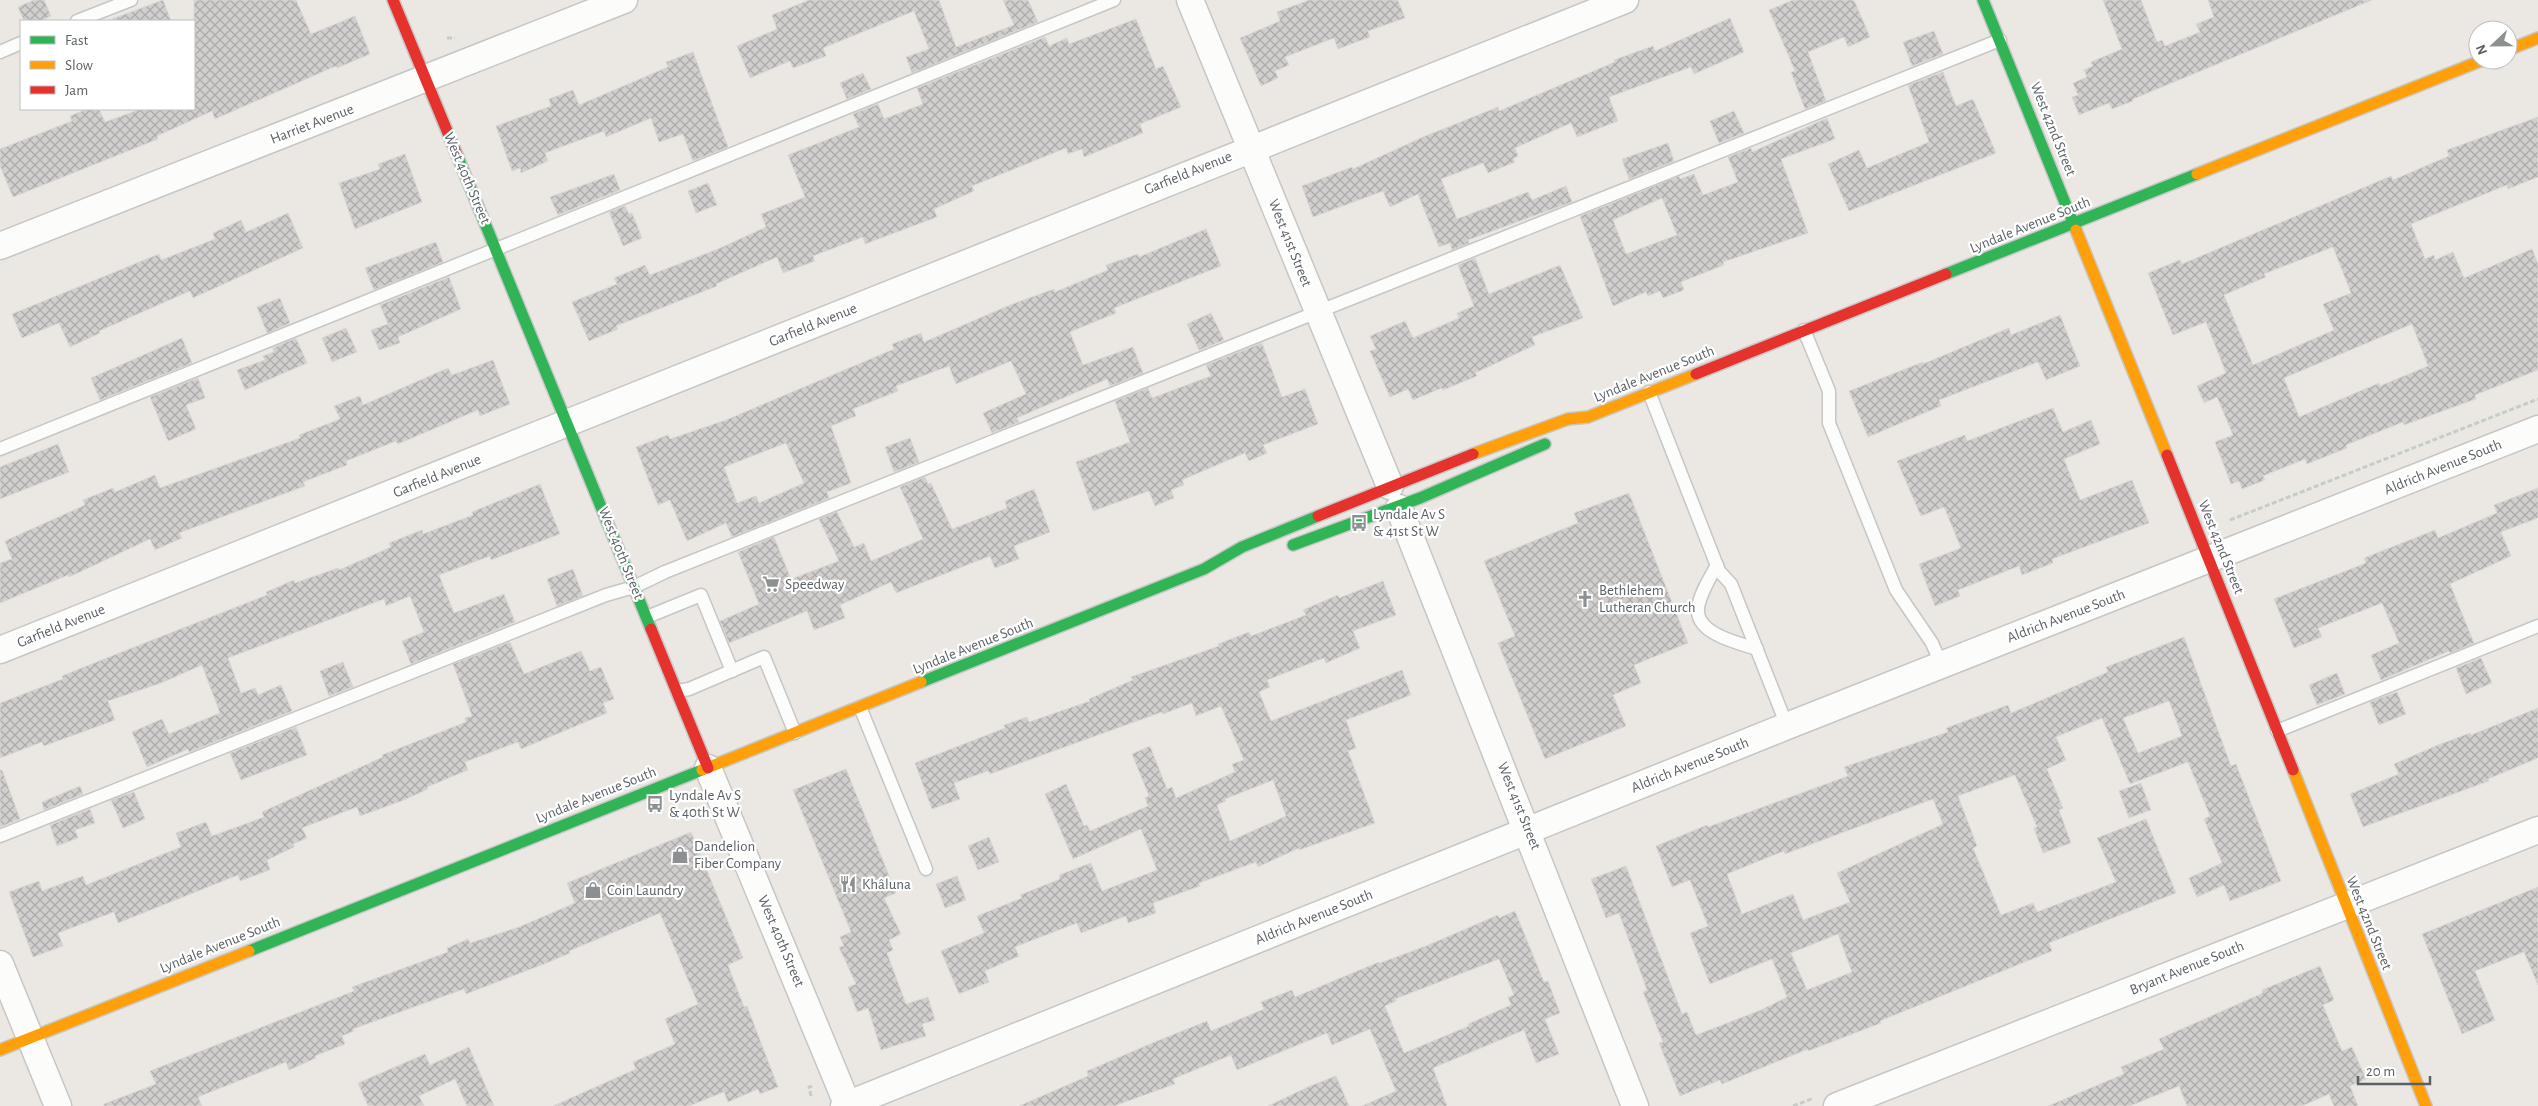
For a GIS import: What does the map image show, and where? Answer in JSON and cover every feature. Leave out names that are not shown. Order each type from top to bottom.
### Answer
[{"type":"main road","name":"West 40th Street","points":[[392,0],[497,250],[708,768]]},
{"type":"main road","name":"West 42nd Street","points":[[1983,0],[2210,560],[2426,1106]]},
{"type":"main road","points":[[2518,46],[2538,38]]},
{"type":"main road","name":"Lyndale Avenue South","points":[[1282,549],[1568,419],[1588,417],[2468,66]]},
{"type":"main road","name":"Lyndale Avenue South","points":[[1572,431],[1588,417]]},
{"type":"main road","name":"Lyndale Avenue South","points":[[0,1050],[1204,569],[1242,547],[1395,497],[1470,479],[1555,439]]},
{"type":"main road","name":"Lyndale Avenue South","points":[[1204,569],[1238,563]]},
{"type":"street","name":"Harriet Avenue","points":[[0,246],[624,0]]},
{"type":"street","name":"West 41st Street","points":[[1190,0],[1395,497],[1635,1106]]},
{"type":"street","name":"Garfield Avenue","points":[[0,650],[1251,148],[1626,0]]},
{"type":"street","name":"Aldrich Avenue South","points":[[847,1106],[1941,664],[2210,560],[2538,429]]},
{"type":"street","name":"West 40th Street","points":[[708,768],[847,1106]]},
{"type":"street","name":"Bryant Avenue South","points":[[1837,1106],[2538,830]]},
{"type":"street","points":[[0,964],[58,1106]]},
{"type":"lane","points":[[80,20],[131,0]]},
{"type":"lane","points":[[0,450],[1114,0]]},
{"type":"lane","points":[[0,836],[597,599],[634,587],[665,572],[2000,40]]},
{"type":"lane","points":[[0,52],[20,43]]},
{"type":"lane","points":[[1804,330],[1829,391],[1828,423],[1896,590],[1932,643],[1941,664]]},
{"type":"lane","points":[[1649,392],[1716,565],[1731,584],[1787,726]]},
{"type":"lane","points":[[1716,565],[1703,591],[1697,609],[1704,626],[1721,636],[1757,649]]},
{"type":"lane","points":[[647,617],[701,595],[732,671]]},
{"type":"lane","points":[[2277,731],[2538,626]]},
{"type":"lane","points":[[677,691],[764,657],[795,733]]},
{"type":"lane","points":[[860,707],[926,869]]},
{"type":"path","points":[[2230,520],[2538,399]]},
{"type":"path","points":[[809,1087],[811,1096]]},
{"type":"building","points":[[34,0],[44,0],[51,16],[42,20],[24,20],[18,7]]},
{"type":"building","points":[[163,0],[171,20],[112,20]]},
{"type":"building","points":[[194,0],[296,0],[311,34],[355,16],[370,54],[337,68],[336,66],[215,119],[212,111],[157,136],[158,139],[13,197],[0,166],[0,149],[72,121],[70,116],[85,110],[99,110],[105,122],[138,110],[195,110]]},
{"type":"building","points":[[809,0],[939,0],[956,47],[1014,25],[1003,0],[1028,0],[1038,22],[912,73],[906,57],[929,49],[914,11],[823,48],[826,56],[793,68],[790,61],[750,78],[737,46],[777,29],[772,15]]},
{"type":"building","points":[[1309,0],[1398,0],[1405,18],[1368,31],[1370,37],[1338,49],[1334,38],[1285,57],[1289,65],[1275,71],[1278,78],[1261,86],[1240,38],[1280,21],[1277,12]]},
{"type":"building","points":[[1793,0],[1854,0],[1870,37],[1848,47],[1844,37],[1808,52],[1826,101],[1805,109],[1791,72],[1795,71],[1769,10]]},
{"type":"building","points":[[2103,0],[2141,0],[2157,42],[2162,40],[2165,46],[2200,32],[2196,24],[2214,17],[2208,0],[2372,0],[2133,99],[2133,101],[2112,109],[2109,103],[2079,115],[2072,97],[2078,95],[2073,83],[2087,77],[2084,70],[2093,66],[2091,62],[2122,49]]},
{"type":"building","points":[[1730,18],[1744,52],[1694,74],[1691,67],[1609,97],[1618,121],[1577,137],[1571,123],[1515,148],[1518,156],[1513,159],[1515,162],[1488,173],[1483,163],[1441,179],[1457,219],[1528,192],[1532,200],[1566,186],[1572,202],[1468,240],[1469,243],[1452,250],[1450,243],[1439,247],[1418,194],[1390,207],[1383,191],[1313,217],[1302,186],[1352,167],[1353,169],[1423,137],[1498,107],[1499,111],[1615,62],[1614,60],[1653,46],[1655,51]]},
{"type":"building","points":[[1136,19],[1156,69],[1163,66],[1181,107],[1140,124],[1143,133],[1084,157],[1082,149],[1068,154],[1066,148],[972,186],[974,191],[934,209],[937,217],[865,244],[863,237],[813,256],[815,261],[783,273],[777,257],[716,284],[717,286],[616,326],[618,329],[589,341],[572,302],[617,284],[614,278],[645,265],[650,275],[718,249],[766,227],[761,214],[805,197],[788,155],[859,127],[853,114],[878,104],[884,119],[923,104],[917,88],[1045,37],[1049,46],[1067,38],[1069,44]]},
{"type":"building","points":[[1934,31],[1943,54],[1912,66],[1903,42]]},
{"type":"building","points":[[693,52],[728,147],[693,161],[683,134],[659,142],[651,118],[606,137],[604,131],[545,153],[548,161],[521,173],[520,168],[512,171],[496,126],[551,106],[549,99],[573,90],[579,105],[668,67],[666,62]]},
{"type":"building","points":[[1943,72],[1956,106],[1973,99],[1996,153],[1849,211],[1828,164],[1859,150],[1867,168],[1929,142],[1908,85]]},
{"type":"building","points":[[863,73],[871,89],[847,99],[840,83]]},
{"type":"building","points":[[1734,111],[1744,133],[1719,143],[1710,121]]},
{"type":"building","points":[[2538,117],[2538,177],[2508,189],[2507,185],[2411,224],[2425,259],[2434,255],[2435,260],[2453,252],[2464,278],[2532,249],[2538,264],[2538,370],[2475,395],[2476,399],[2404,425],[2403,422],[2346,445],[2347,448],[2307,464],[2305,459],[2263,476],[2265,480],[2242,489],[2239,481],[2231,484],[2215,442],[2233,435],[2217,397],[2204,403],[2197,386],[2226,373],[2206,322],[2173,335],[2148,273],[2180,260],[2182,264],[2391,176],[2393,180],[2449,156],[2447,150]],"holes":[[[2333,247],[2351,293],[2323,304],[2334,330],[2253,365],[2224,295],[2266,277],[2264,274]],[[2412,324],[2428,366],[2380,386],[2379,383],[2299,417],[2284,378]]]},
{"type":"building","points":[[1827,118],[1835,139],[1781,159],[1808,233],[1723,262],[1724,265],[1681,282],[1684,290],[1663,298],[1660,291],[1648,296],[1646,292],[1613,306],[1580,216],[1679,176],[1680,179],[1694,174],[1703,195],[1738,182],[1728,157],[1751,148],[1752,152]],"holes":[[[1662,198],[1677,235],[1626,254],[1613,220]]]},
{"type":"building","points":[[1668,143],[1674,161],[1629,179],[1622,159]]},
{"type":"building","points":[[405,154],[422,202],[355,229],[339,183],[380,169],[378,164]]},
{"type":"building","points":[[614,174],[620,190],[558,215],[550,197]]},
{"type":"building","points":[[708,183],[717,205],[696,213],[688,191]]},
{"type":"building","points":[[625,206],[629,214],[632,213],[642,238],[623,246],[609,212]]},
{"type":"building","points":[[288,213],[303,248],[193,298],[190,291],[99,331],[100,333],[70,347],[59,323],[22,338],[12,314],[159,254],[161,260],[215,239],[213,233],[241,220],[246,232]]},
{"type":"building","points":[[1206,229],[1221,266],[1114,308],[1116,313],[1070,332],[1083,365],[1133,347],[1143,373],[1110,386],[1107,379],[1017,418],[1019,422],[992,433],[983,413],[1026,394],[1011,361],[956,384],[949,366],[896,386],[898,391],[853,409],[856,416],[831,426],[851,483],[827,492],[829,498],[732,537],[726,523],[687,541],[670,500],[658,505],[636,447],[668,435],[670,439],[726,420],[894,349],[892,344],[921,333],[924,342],[1010,305],[1054,289],[1055,292],[1108,270],[1106,265],[1138,254],[1139,257]],"holes":[[[786,443],[804,483],[759,503],[756,496],[737,503],[724,467]]]},
{"type":"building","points":[[436,242],[443,262],[374,290],[365,268]]},
{"type":"building","points":[[1475,258],[1489,294],[1560,265],[1583,318],[1532,337],[1535,345],[1475,373],[1477,376],[1443,390],[1442,388],[1413,400],[1408,389],[1390,397],[1370,351],[1376,349],[1370,336],[1405,321],[1413,338],[1459,318],[1457,313],[1474,306],[1458,265]]},
{"type":"building","points":[[449,277],[461,309],[398,337],[400,343],[379,350],[371,330],[388,324],[380,305]]},
{"type":"building","points":[[280,298],[290,323],[267,333],[257,307]]},
{"type":"building","points":[[1211,313],[1224,340],[1199,350],[1187,324]]},
{"type":"building","points":[[2060,315],[2080,366],[2046,380],[2038,362],[1939,400],[1941,406],[1868,437],[1849,391],[1923,362],[1923,364],[2009,328],[2011,335]]},
{"type":"building","points":[[346,328],[357,352],[332,362],[322,338]]},
{"type":"building","points":[[182,338],[192,363],[100,400],[91,378]]},
{"type":"building","points":[[296,338],[307,363],[245,390],[237,370],[265,360],[263,356],[274,352],[273,348]]},
{"type":"building","points":[[1262,343],[1282,397],[1305,389],[1318,424],[1263,445],[1267,453],[1249,461],[1245,453],[1182,480],[1184,485],[1171,490],[1174,498],[1155,506],[1149,491],[1093,511],[1076,462],[1130,442],[1115,401],[1148,388],[1152,398],[1211,376],[1206,365]]},
{"type":"building","points":[[493,360],[510,404],[480,416],[478,410],[398,444],[396,441],[346,461],[347,465],[303,482],[305,486],[179,533],[182,538],[155,550],[150,539],[69,577],[68,575],[0,603],[0,563],[12,559],[5,541],[85,505],[83,500],[113,488],[115,492],[155,475],[160,488],[300,438],[299,435],[340,419],[334,406],[360,396],[363,405],[448,368],[452,375]]},
{"type":"building","points":[[198,378],[205,398],[186,405],[196,429],[168,441],[150,397]]},
{"type":"building","points":[[2053,408],[2063,432],[2091,420],[2100,444],[2064,459],[2080,500],[2132,480],[2149,523],[2052,559],[2053,563],[2022,575],[2019,566],[1958,590],[1960,596],[1935,606],[1919,564],[1961,548],[1944,507],[1921,516],[1897,461],[1965,435],[1967,441]]},
{"type":"building","points":[[910,438],[919,462],[894,472],[885,447]]},
{"type":"building","points":[[58,444],[69,472],[0,499],[0,467]]},
{"type":"building","points":[[925,477],[928,484],[931,483],[952,529],[1007,508],[1005,501],[1034,489],[1050,532],[1014,546],[1019,559],[995,568],[990,556],[896,593],[891,582],[840,605],[845,618],[814,630],[807,611],[729,643],[720,621],[759,604],[738,552],[774,537],[791,579],[839,561],[819,519],[837,512],[854,547],[864,543],[871,561],[923,539],[900,487]]},
{"type":"building","points":[[540,484],[560,534],[491,560],[490,556],[439,575],[454,613],[504,594],[515,622],[411,664],[402,641],[424,632],[410,596],[386,606],[384,599],[228,658],[241,693],[255,688],[258,695],[281,685],[292,711],[189,752],[188,749],[147,767],[132,732],[162,719],[169,734],[220,713],[202,665],[161,683],[108,701],[115,720],[44,746],[42,742],[0,758],[0,703],[63,679],[62,676],[104,659],[267,595],[266,592],[294,580],[295,583],[338,568],[339,570],[391,547],[389,543],[422,530],[423,534],[473,515],[472,512]]},
{"type":"building","points":[[2538,488],[2538,518],[2501,532],[2511,556],[2450,584],[2474,643],[2450,653],[2449,651],[2381,680],[2371,655],[2399,643],[2382,603],[2318,628],[2322,637],[2294,648],[2274,599],[2366,563],[2364,558],[2435,530],[2438,538],[2497,513],[2494,505]]},
{"type":"building","name":"Bethlehem Lutheran Church","points":[[1629,493],[1688,643],[1634,665],[1641,683],[1613,695],[1626,726],[1545,759],[1498,643],[1515,636],[1484,561],[1578,523],[1574,513]]},
{"type":"building","points":[[573,569],[583,596],[557,606],[547,579]]},
{"type":"building","points":[[1383,581],[1396,615],[1353,631],[1360,648],[1326,663],[1324,658],[1267,680],[1270,687],[1259,692],[1271,721],[1402,670],[1411,695],[1346,720],[1356,748],[1348,751],[1375,823],[1299,850],[1299,848],[1258,867],[1256,862],[1199,883],[1200,886],[1153,903],[1156,913],[1128,923],[1126,916],[1081,933],[1077,923],[1015,947],[1019,956],[985,971],[989,982],[959,994],[941,951],[984,933],[977,916],[1022,898],[1020,895],[1060,879],[1059,875],[1091,863],[1102,891],[1157,870],[1141,829],[1073,859],[1045,794],[1066,784],[1084,826],[1087,825],[1090,831],[1148,806],[1145,798],[1149,796],[1132,754],[1150,746],[1167,789],[1172,787],[1176,798],[1235,772],[1232,764],[1244,760],[1221,706],[1196,716],[1192,703],[990,774],[988,771],[954,783],[960,799],[932,809],[915,763],[1005,728],[1004,725],[1027,717],[1029,722],[1090,701],[1089,699],[1133,680],[1131,677],[1219,646],[1218,644],[1249,632],[1251,636],[1306,615],[1303,610],[1338,595],[1339,598]],"holes":[[[1273,780],[1286,816],[1230,841],[1217,805],[1226,801],[1225,799]]]},
{"type":"building","points":[[2184,637],[2231,766],[2236,764],[2281,881],[2230,901],[2224,885],[2197,897],[2189,878],[2222,863],[2204,819],[2210,816],[2188,762],[2130,784],[2102,718],[2056,737],[2066,760],[2047,769],[2063,808],[2059,810],[2071,843],[2043,853],[2034,828],[2037,827],[2015,775],[1958,796],[1977,846],[1973,848],[2001,915],[2033,903],[2037,912],[2116,882],[2097,838],[2146,819],[2176,893],[2049,943],[2052,951],[1880,1021],[1881,1023],[1808,1051],[1808,1049],[1722,1084],[1720,1080],[1680,1096],[1659,1043],[1663,1042],[1643,992],[1647,990],[1619,913],[1606,918],[1591,879],[1626,866],[1682,1014],[1687,1012],[1696,1035],[1761,1010],[1787,997],[1772,959],[1710,984],[1690,933],[1708,926],[1690,880],[1672,887],[1656,846],[1707,825],[1708,827],[1848,776],[1844,767],[1948,732],[1946,728],[2008,705],[2011,713],[2108,672],[2106,667]],"holes":[[[2169,701],[2182,736],[2138,753],[2123,718]],[[1933,799],[1943,824],[1837,873],[1850,902],[1803,920],[1793,894],[1742,914],[1727,874],[1784,851],[1785,854]],[[1838,934],[1852,972],[1807,990],[1791,953]]]},
{"type":"building","points":[[510,642],[524,674],[581,651],[590,671],[601,667],[614,699],[603,703],[607,713],[521,749],[518,742],[465,762],[468,770],[427,787],[428,789],[404,800],[360,816],[357,807],[302,828],[307,838],[293,844],[294,847],[267,860],[270,870],[240,881],[238,875],[118,923],[114,912],[58,933],[63,946],[33,957],[9,892],[39,881],[42,891],[83,876],[86,885],[181,847],[176,833],[206,822],[212,836],[264,817],[262,812],[383,757],[382,755],[466,722],[465,718],[472,716],[453,664]]},
{"type":"building","points":[[2481,658],[2492,683],[2466,694],[2456,668]]},
{"type":"building","points":[[343,662],[353,687],[329,696],[320,671]]},
{"type":"building","points":[[2337,673],[2345,694],[2317,705],[2309,685]]},
{"type":"building","points":[[2397,692],[2406,714],[2379,725],[2370,702]]},
{"type":"building","points":[[2538,708],[2538,758],[2488,779],[2489,781],[2363,827],[2350,794],[2399,774],[2394,764],[2438,745],[2470,733],[2471,735]]},
{"type":"building","points":[[296,727],[307,755],[241,780],[230,753]]},
{"type":"building","points":[[846,769],[896,893],[884,898],[901,934],[889,940],[893,950],[887,953],[906,1004],[928,997],[935,1020],[922,1024],[926,1036],[881,1050],[868,1008],[857,1012],[848,987],[856,984],[839,947],[844,946],[840,937],[851,932],[793,790]]},
{"type":"building","points":[[0,770],[2,770],[20,819],[0,827]]},
{"type":"building","points":[[2141,783],[2151,810],[2129,818],[2119,791]]},
{"type":"building","points":[[80,786],[83,794],[44,810],[42,802]]},
{"type":"building","points":[[134,792],[145,819],[123,828],[111,800]]},
{"type":"building","points":[[90,809],[95,823],[75,830],[78,838],[57,846],[50,825]]},
{"type":"building","points":[[691,832],[743,958],[728,965],[744,1007],[747,1006],[778,1087],[760,1094],[758,1089],[728,1102],[724,1092],[689,1106],[553,1106],[636,1069],[633,1062],[675,1044],[665,1019],[698,1004],[660,913],[569,951],[570,953],[544,964],[466,994],[464,989],[353,1029],[354,1031],[342,1036],[345,1044],[315,1056],[316,1058],[289,1070],[286,1062],[198,1097],[202,1106],[104,1106],[104,1104],[156,1084],[150,1071],[354,991],[352,987],[448,952],[447,948],[468,939],[470,943],[519,927],[575,903],[567,883]]},
{"type":"building","points":[[989,837],[999,862],[978,870],[968,846]]},
{"type":"building","points":[[957,876],[966,900],[945,908],[936,884]]},
{"type":"building","points":[[2538,887],[2538,985],[2524,952],[2475,971],[2495,1020],[2462,1034],[2422,934]]},
{"type":"building","points":[[1515,911],[1544,982],[1548,981],[1560,1013],[1545,1019],[1559,1054],[1536,1063],[1524,1030],[1433,1068],[1447,1106],[1362,1106],[1396,1091],[1370,1029],[1332,1045],[1327,1033],[1237,1070],[1231,1055],[1173,1079],[1175,1084],[1114,1106],[1019,1106],[1088,1076],[1087,1071],[1207,1021],[1211,1031],[1264,1009],[1261,1002],[1292,990],[1295,997],[1379,962],[1426,946],[1498,915],[1499,918]],"holes":[[[1499,959],[1514,995],[1508,997],[1511,1005],[1468,1024],[1469,1026],[1404,1053],[1385,1006],[1396,1001],[1395,999]]]},
{"type":"building","points":[[2320,966],[2334,1000],[2323,1005],[2342,1051],[2352,1047],[2366,1079],[2350,1086],[2358,1106],[2334,1106],[2329,1094],[2302,1106],[2187,1106],[2179,1086],[2130,1106],[2048,1106],[2124,1074],[2121,1067],[2164,1049],[2159,1039],[2263,993],[2262,990]]},
{"type":"building","points":[[469,1047],[494,1106],[467,1106],[455,1079],[419,1096],[424,1106],[368,1106],[358,1083],[425,1054],[430,1065]]},
{"type":"building","points":[[1336,1076],[1349,1106],[1268,1106],[1310,1086]]},
{"type":"traffic: fast","points":[[1983,0],[2076,230]]},
{"type":"traffic: fast","points":[[457,155],[651,629]]},
{"type":"traffic: fast","points":[[1946,274],[2197,174]]},
{"type":"traffic: fast","points":[[1293,545],[1420,498],[1545,444]]},
{"type":"traffic: fast","points":[[921,682],[1204,569],[1242,547],[1318,516]]},
{"type":"traffic: fast","points":[[249,951],[702,770]]},
{"type":"traffic: slow","points":[[2518,46],[2538,38]]},
{"type":"traffic: slow","points":[[2197,174],[2468,66]]},
{"type":"traffic: slow","points":[[2076,230],[2167,455]]},
{"type":"traffic: slow","points":[[1473,454],[1568,419],[1588,417],[1696,374]]},
{"type":"traffic: slow","points":[[702,770],[921,682]]},
{"type":"traffic: slow","points":[[2293,770],[2426,1106]]},
{"type":"traffic: slow","points":[[0,1050],[249,951]]},
{"type":"traffic: jam","points":[[393,0],[457,155]]},
{"type":"traffic: jam","points":[[1696,374],[1946,274]]},
{"type":"traffic: jam","points":[[1318,516],[1473,454]]},
{"type":"traffic: jam","points":[[2167,455],[2293,770]]},
{"type":"traffic: jam","points":[[651,629],[708,768]]},
{"type":"place","name":"Lyndale Av S & 41st St W","points":[[1359,523]]},
{"type":"place","name":"Speedway","points":[[771,584]]},
{"type":"place","name":"Bethlehem Lutheran Church","points":[[1585,599]]},
{"type":"place","name":"Lyndale Av S & 40th St W","points":[[655,804]]},
{"type":"place","name":"Dandelion Fiber Company","points":[[680,855]]},
{"type":"place","name":"Khâluna","points":[[848,884]]},
{"type":"place","name":"Coin Laundry","points":[[593,890]]}]
